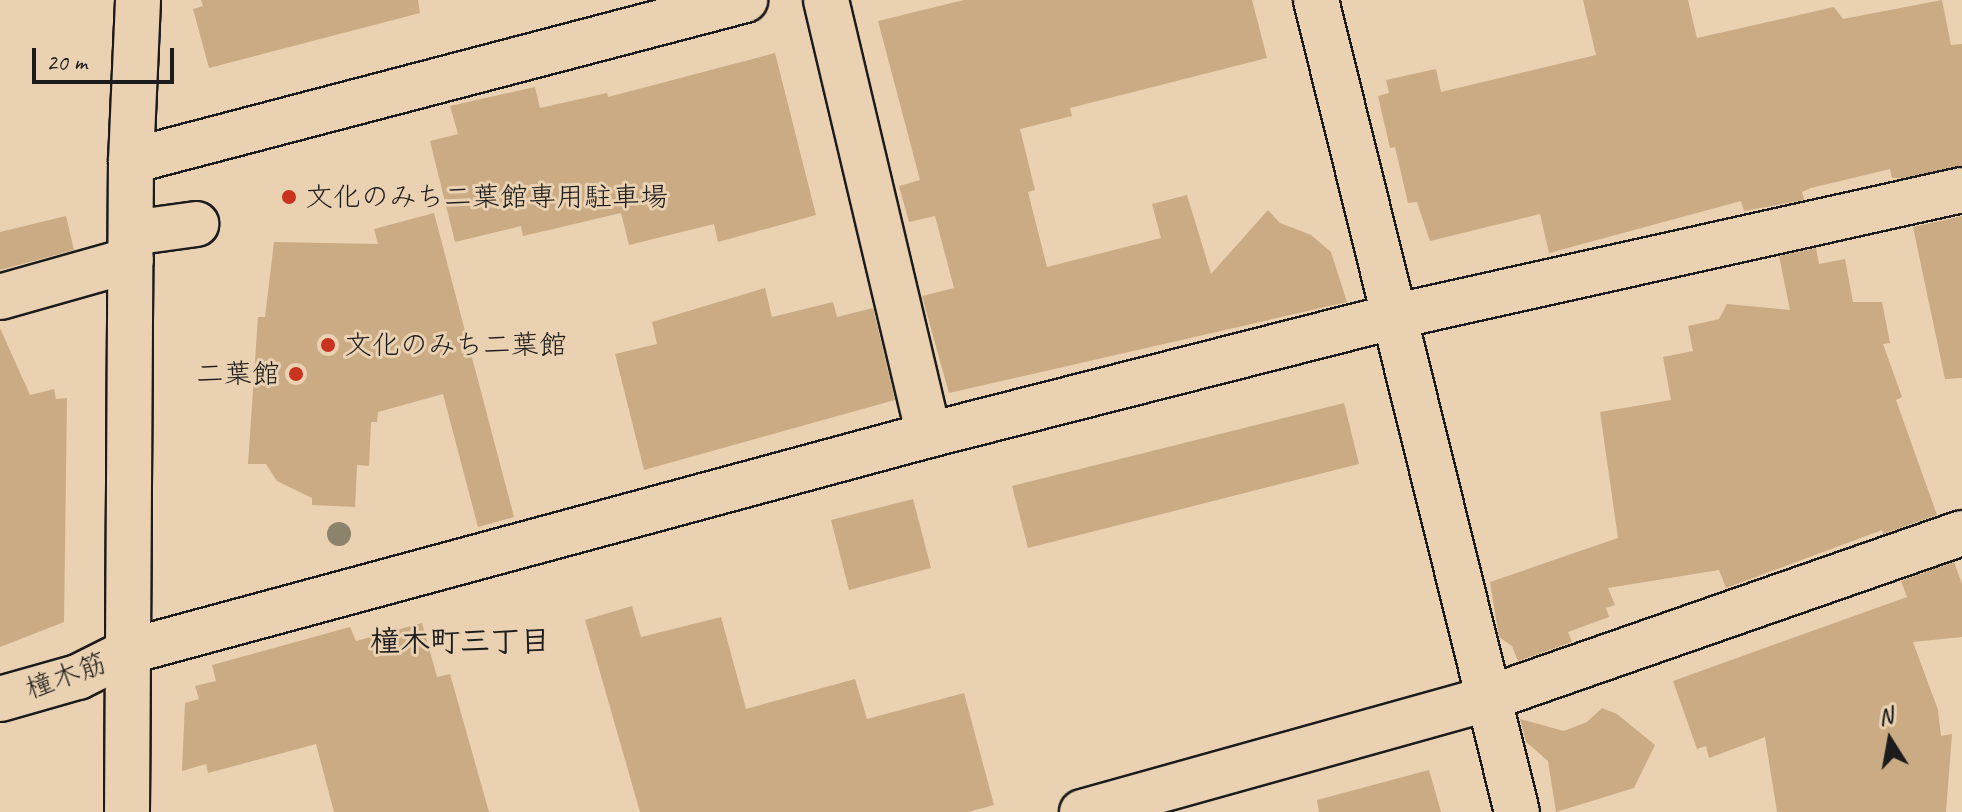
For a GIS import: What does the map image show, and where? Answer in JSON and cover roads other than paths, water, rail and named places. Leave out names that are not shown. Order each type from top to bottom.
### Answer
[{"type":"street","points":[[127,812],[131,161],[138,0]]},
{"type":"street","points":[[131,161],[745,0]]},
{"type":"street","points":[[826,0],[929,435]]},
{"type":"street","points":[[1316,0],[1517,812]]},
{"type":"street","name":"橦木筋","points":[[0,699],[78,677],[130,651],[929,435],[1392,317],[1962,190]]},
{"type":"street","points":[[0,297],[196,224]]},
{"type":"street","points":[[1082,812],[1489,698],[1962,533]]},
{"type":"place","name":"文化のみち二葉館専用駐車場","points":[[289,197]]},
{"type":"place","name":"文化のみち二葉館","points":[[328,345]]},
{"type":"place","name":"二葉館","points":[[296,374]]},
{"type":"district","name":"橦木町三丁目","points":[[460,641]]}]
